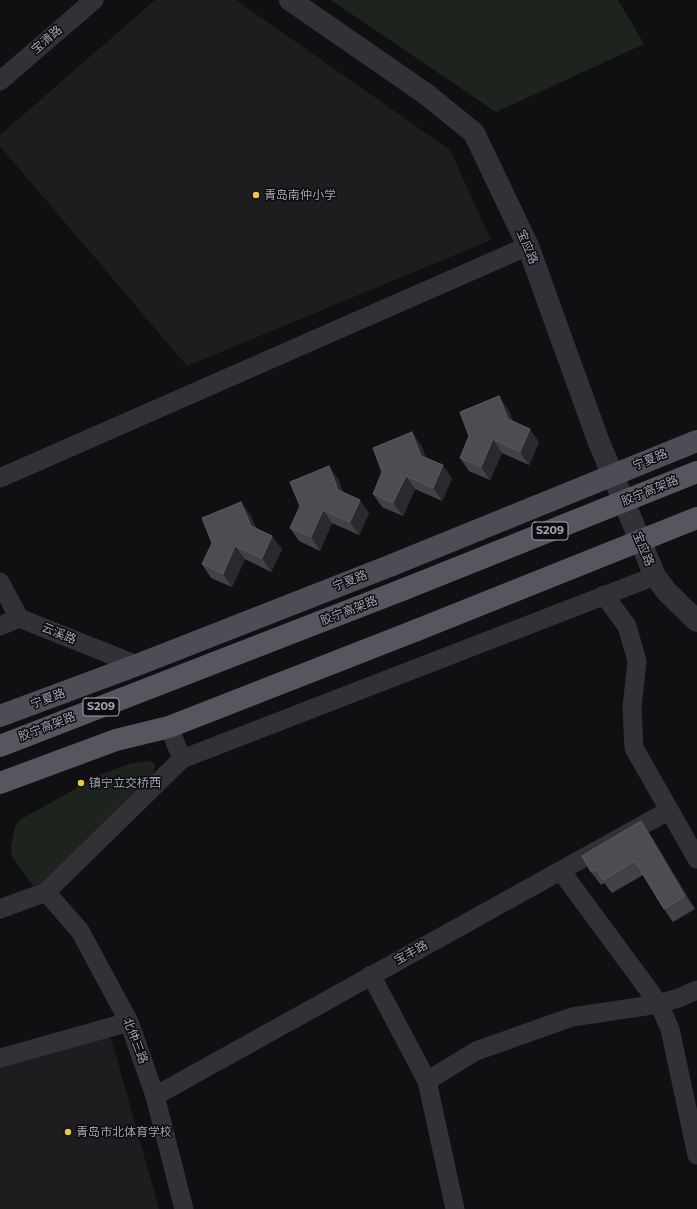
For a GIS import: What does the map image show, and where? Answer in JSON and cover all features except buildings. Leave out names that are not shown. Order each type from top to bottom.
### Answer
[{"type":"highway","name":"胶宁高架路","points":[[0,746],[402,590],[697,472]]},
{"type":"highway","points":[[0,783],[116,740],[169,727],[697,518]]},
{"type":"main road","name":"宁夏路","points":[[0,716],[137,665],[392,565],[697,441]]},
{"type":"street","name":"宝清路","points":[[0,81],[94,0]]},
{"type":"street","name":"宝应路","points":[[290,0],[426,94],[474,133],[528,246],[598,440],[655,576],[667,592],[697,621]]},
{"type":"street","points":[[0,478],[528,246]]},
{"type":"street","points":[[0,909],[46,892],[182,759],[655,576]]},
{"type":"street","points":[[0,582],[19,618],[0,626]]},
{"type":"street","points":[[604,595],[627,626],[638,661],[632,708],[634,748],[668,811],[697,859]]},
{"type":"street","name":"云溪路","points":[[19,618],[137,665]]},
{"type":"street","points":[[169,727],[182,759]]},
{"type":"street","name":"宝丰路","points":[[155,1096],[668,811]]},
{"type":"street","points":[[561,870],[659,1004],[670,1029],[697,1155]]},
{"type":"street","name":"北仲三路","points":[[46,892],[80,931],[128,1022],[155,1096],[184,1209]]},
{"type":"street","points":[[371,975],[427,1081],[455,1209]]},
{"type":"street","points":[[427,1081],[476,1051],[572,1018],[659,1004],[697,990]]},
{"type":"street","points":[[0,1058],[128,1022]]},
{"type":"shaded area","name":"青岛南仲小学","points":[[155,0],[236,0],[450,150],[491,240],[187,366],[0,146],[0,135]]},
{"type":"shaded area","points":[[331,0],[618,0],[644,44],[496,112]]},
{"type":"shaded area","points":[[148,761],[153,762],[155,766],[152,778],[40,884],[33,886],[12,856],[11,847],[15,827],[20,820],[102,774],[129,764]]},
{"type":"shaded area","name":"青岛市北体育学校","points":[[107,1024],[159,1209],[0,1209],[0,1055]]},
{"type":"place","name":"青岛南仲小学","points":[[256,195]]},
{"type":"place","name":"镇宁立交桥西","points":[[81,783]]},
{"type":"place","name":"青岛市北体育学校","points":[[68,1132]]}]
